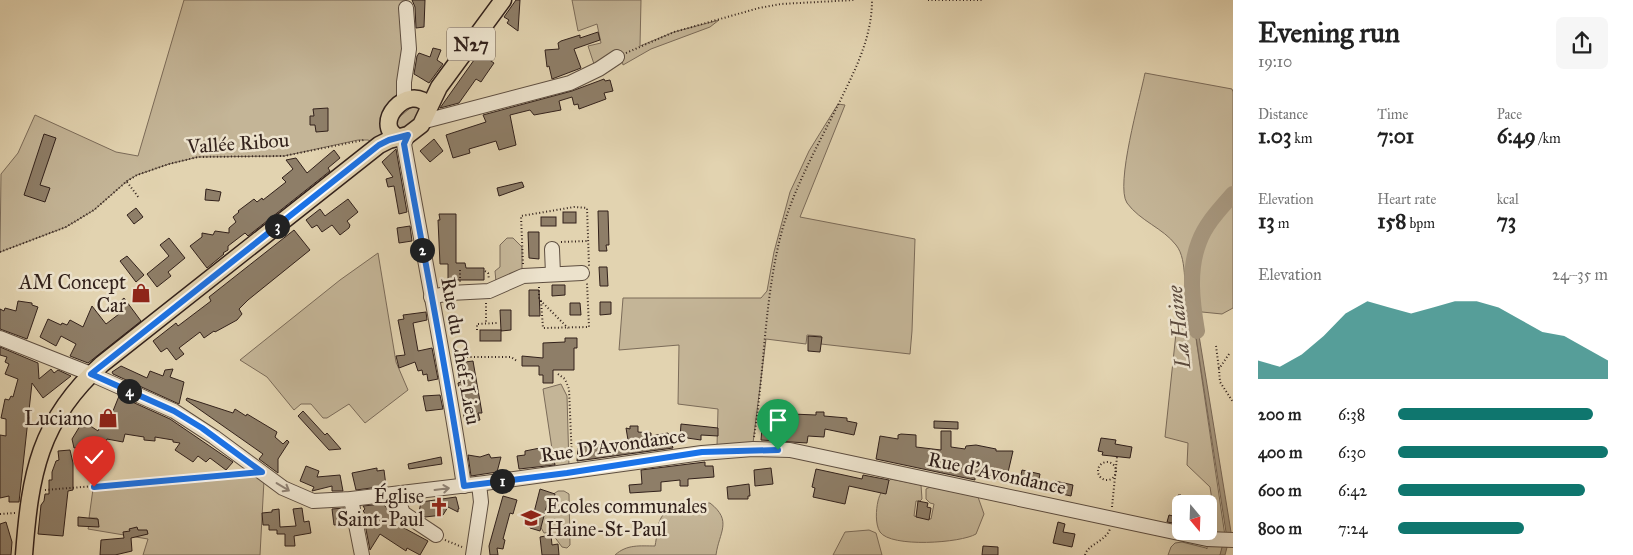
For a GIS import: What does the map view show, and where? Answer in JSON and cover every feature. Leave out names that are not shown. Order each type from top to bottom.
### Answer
[{"type":"main road","name":"N27","points":[[24,555],[27,512],[38,458],[54,423],[74,392],[91,374],[379,145],[398,133],[418,128],[425,109],[432,103],[438,87],[503,0]]},
{"type":"main road","points":[[398,133],[391,112],[404,101],[415,98],[425,109]]},
{"type":"street","points":[[404,101],[404,82],[409,50],[406,8]]},
{"type":"street","points":[[425,109],[570,83],[617,57]]},
{"type":"street","name":"Rue du Chef-Lieu","points":[[398,133],[404,144],[443,359],[471,485],[481,502],[474,552]]},
{"type":"street","points":[[552,249],[553,274]]},
{"type":"street","points":[[431,297],[450,293],[495,289],[523,276],[586,270]]},
{"type":"street","name":"Rue D'Avondance","points":[[0,338],[91,374],[174,411],[202,428],[283,488],[309,500],[396,494],[572,472],[673,456],[753,450]]},
{"type":"street","name":"Rue d'Avondance","points":[[753,450],[800,452],[1208,539],[1226,540]]},
{"type":"street","points":[[396,494],[403,513],[436,535]]},
{"type":"street","points":[[351,498],[362,555]]},
{"type":"path","points":[[617,57],[674,32],[759,8],[781,4],[854,0]]},
{"type":"path","points":[[753,450],[770,298],[783,227],[804,174],[850,80],[866,42],[872,18],[872,0]]},
{"type":"path","points":[[928,0],[983,0]]},
{"type":"path","name":"Vallée Ribou","points":[[0,252],[32,241],[78,220],[137,175],[169,164],[198,157],[275,157],[358,140],[368,140],[379,145]]},
{"type":"path","points":[[127,182],[139,198]]},
{"type":"path","points":[[523,276],[521,216],[574,207],[587,208],[588,241],[586,270],[589,327],[543,328],[538,274]]},
{"type":"path","points":[[552,249],[550,242],[588,241]]},
{"type":"path","points":[[485,291],[486,323]]},
{"type":"path","points":[[541,301],[568,328]]},
{"type":"path","points":[[477,330],[477,324],[497,323]]},
{"type":"path","points":[[1216,346],[1220,382],[1233,402]]},
{"type":"path","points":[[1219,369],[1230,354]]},
{"type":"path","points":[[443,359],[454,357],[511,357],[517,360]]},
{"type":"path","points":[[558,374],[565,379],[569,389],[572,472]]},
{"type":"path","points":[[1085,555],[1088,549],[1108,535],[1112,518],[1117,457]]},
{"type":"path","points":[[1108,462],[1115,466],[1116,472],[1112,478],[1104,479],[1099,476],[1098,470],[1100,465],[1108,462]]},
{"type":"path","points":[[31,490],[56,491],[262,472]]},
{"type":"path","points":[[0,514],[27,512]]},
{"type":"path","points":[[436,535],[452,544],[474,552]]},
{"type":"shaded area","points":[[184,0],[404,0],[406,8],[404,82],[379,145],[368,140],[358,140],[284,156],[198,157],[169,164],[137,175],[127,181],[94,210],[66,227],[0,252],[1,174],[18,153],[35,115],[116,152],[138,156]]},
{"type":"shaded area","points":[[572,0],[641,0],[640,46],[674,32],[719,20],[710,27],[651,49],[623,65],[622,60],[596,70],[588,46],[601,43],[597,24],[578,31]]},
{"type":"shaded area","points":[[1145,73],[1232,89],[1233,92],[1233,308],[1222,314],[1192,311],[1225,536],[1218,536],[1218,495],[1211,495],[1210,487],[1187,465],[1188,443],[1165,437],[1178,314],[1191,311],[1186,295],[1184,268],[1180,252],[1171,239],[1132,209],[1127,203],[1124,193],[1126,161]]},
{"type":"shaded area","points":[[838,104],[845,105],[800,217],[915,239],[910,354],[821,344],[821,336],[807,335],[806,344],[766,339],[753,443],[717,446],[718,409],[678,404],[679,345],[619,350],[623,298],[761,298],[767,291],[774,252],[790,192],[809,151]]},
{"type":"shaded area","points":[[414,105],[420,108],[415,119],[406,126],[398,128],[397,119]]},
{"type":"shaded area","points":[[507,238],[513,238],[522,247],[522,272],[496,282],[495,271],[500,267],[500,245]]},
{"type":"shaded area","points":[[378,253],[396,362],[408,390],[365,423],[349,404],[327,418],[323,418],[311,404],[301,404],[294,410],[267,377],[240,360],[340,280]]},
{"type":"shaded area","points":[[1192,311],[1195,311],[1231,532],[1225,555],[1220,555],[1226,532]]},
{"type":"shaded area","points":[[561,384],[567,396],[569,467],[555,469],[543,389]]},
{"type":"shaded area","points":[[255,474],[264,480],[260,555],[143,555],[148,539],[88,529],[89,525],[97,525],[97,518],[89,518],[93,489]]},
{"type":"shaded area","points":[[891,479],[921,485],[922,499],[916,501],[914,516],[931,519],[934,504],[926,499],[926,489],[930,487],[978,497],[984,514],[976,534],[942,542],[911,542],[887,537],[878,529],[876,513],[880,495]]},
{"type":"shaded area","points":[[558,491],[564,491],[569,494],[570,545],[567,548],[562,547],[551,532],[544,533],[540,526],[549,497]]},
{"type":"shaded area","points":[[710,503],[717,509],[723,521],[716,555],[615,555],[629,547],[655,546],[661,518],[670,509],[683,505]]},
{"type":"shaded area","points":[[869,530],[876,533],[882,555],[833,555],[845,532]]},
{"type":"shaded area","points":[[1207,540],[1225,540],[1220,555],[1168,555],[1175,543],[1182,542],[1207,549]]},
{"type":"building","points":[[412,0],[425,0],[424,27],[416,28],[415,7]]},
{"type":"building","points":[[516,0],[520,0],[518,31],[507,23],[509,20],[504,17]]},
{"type":"building","points":[[598,32],[600,40],[574,49],[581,68],[552,79],[549,66],[547,67],[545,50],[559,49],[558,43],[561,41],[580,35],[580,38]]},
{"type":"building","points":[[433,48],[441,50],[437,60],[443,64],[429,83],[414,74],[419,53],[430,57]]},
{"type":"building","points":[[479,53],[494,63],[481,82],[476,79],[459,103],[440,108]]},
{"type":"building","points":[[604,79],[605,81],[610,80],[613,91],[604,93],[606,99],[579,109],[578,104],[574,105],[572,97],[559,101],[561,110],[534,115],[530,110],[510,115],[516,145],[499,150],[496,141],[469,149],[470,153],[453,158],[446,135],[486,122],[483,115],[572,91]]},
{"type":"building","points":[[328,108],[328,131],[316,132],[315,125],[310,125],[310,116],[314,116],[313,109]]},
{"type":"building","points":[[44,134],[56,138],[40,185],[50,188],[45,202],[24,195]]},
{"type":"building","points":[[434,139],[443,151],[430,162],[420,151]]},
{"type":"building","points":[[396,149],[407,212],[399,214],[394,186],[388,187],[386,179],[393,177],[382,162]]},
{"type":"building","points":[[334,150],[340,158],[328,168],[330,171],[248,236],[245,233],[228,246],[228,250],[207,268],[190,246],[202,237],[202,233],[213,235],[215,231],[229,233],[229,228],[236,222],[233,217],[238,211],[254,199],[257,202],[262,198],[263,200],[286,182],[282,178],[293,169],[286,160],[296,158],[307,173]]},
{"type":"building","points":[[522,182],[524,187],[499,196],[497,188]]},
{"type":"building","points":[[206,189],[221,192],[219,201],[205,200]]},
{"type":"building","points":[[348,199],[358,212],[347,221],[350,225],[349,228],[340,235],[332,225],[322,232],[317,225],[312,228],[306,220],[320,209],[325,216]]},
{"type":"building","points":[[136,208],[143,217],[134,224],[127,215]]},
{"type":"building","points":[[598,211],[608,211],[609,245],[606,245],[607,251],[599,251]]},
{"type":"building","points":[[563,212],[576,212],[576,223],[563,223]]},
{"type":"building","points":[[439,214],[456,214],[456,263],[465,263],[466,268],[484,268],[484,280],[448,280],[448,264],[440,264]]},
{"type":"building","points":[[541,217],[556,217],[556,226],[541,226]]},
{"type":"building","points":[[410,226],[412,241],[399,243],[397,228]]},
{"type":"building","points":[[294,230],[310,250],[248,300],[239,309],[242,314],[237,320],[204,338],[200,332],[179,348],[184,354],[176,360],[167,348],[161,352],[153,341],[176,323],[178,326],[211,301],[209,297]]},
{"type":"building","points":[[528,232],[539,232],[539,259],[529,258]]},
{"type":"building","points":[[169,238],[185,258],[168,272],[171,276],[157,287],[147,274],[169,256],[160,245]]},
{"type":"building","points":[[127,256],[144,275],[136,282],[120,261]]},
{"type":"building","points":[[599,267],[607,267],[608,286],[600,286]]},
{"type":"building","points":[[552,285],[565,285],[565,295],[552,296]]},
{"type":"building","points":[[529,290],[539,290],[540,316],[529,316]]},
{"type":"building","points":[[124,298],[141,321],[88,363],[70,356],[76,344],[61,336],[56,346],[40,337],[48,319],[61,325],[62,323],[67,325],[70,320],[83,327],[92,306],[106,324],[123,311],[117,304]]},
{"type":"building","points":[[18,301],[32,303],[32,305],[38,307],[27,339],[0,329],[0,309],[4,311],[5,308],[16,311]]},
{"type":"building","points":[[600,302],[611,302],[611,314],[600,315]]},
{"type":"building","points":[[570,303],[580,303],[581,315],[570,315]]},
{"type":"building","points":[[500,310],[511,310],[511,330],[501,331]]},
{"type":"building","points":[[426,312],[427,320],[413,323],[418,351],[432,348],[438,379],[428,381],[427,374],[423,375],[422,370],[418,371],[415,362],[399,368],[396,356],[405,355],[398,320],[404,319],[403,315]]},
{"type":"building","points":[[480,330],[501,330],[501,341],[480,341]]},
{"type":"building","points":[[808,336],[822,337],[820,352],[808,351]]},
{"type":"building","points":[[565,338],[577,338],[577,348],[574,348],[574,370],[553,370],[553,383],[543,383],[543,375],[539,375],[539,366],[522,366],[522,356],[543,358],[543,343],[565,342]]},
{"type":"building","points":[[0,347],[38,363],[39,379],[51,369],[54,373],[58,370],[71,376],[43,398],[32,383],[19,502],[9,502],[9,496],[0,498],[0,435],[6,436],[6,419],[1,418],[5,399],[9,400],[11,396],[13,397],[18,379],[5,374],[9,364],[5,362],[7,357],[0,355]]},
{"type":"building","points":[[473,361],[482,413],[478,413],[480,420],[465,422],[458,383],[461,382],[457,363]]},
{"type":"building","points":[[121,366],[147,378],[150,371],[163,376],[165,370],[173,369],[170,377],[184,382],[179,404],[113,374],[112,372]]},
{"type":"building","points":[[440,395],[443,409],[426,411],[423,396]]},
{"type":"building","points":[[119,396],[170,419],[233,462],[226,470],[210,458],[206,462],[198,456],[193,462],[175,450],[180,443],[173,442],[173,440],[155,437],[155,441],[144,440],[144,437],[125,434],[123,442],[107,439],[103,449],[87,450],[87,446],[74,448],[72,439],[83,421],[98,431],[107,409],[113,411]]},
{"type":"building","points":[[187,398],[233,413],[235,409],[246,416],[247,414],[277,432],[275,437],[283,444],[287,440],[289,442],[278,459],[278,473],[259,459],[263,454],[186,400]]},
{"type":"building","points":[[777,407],[793,409],[792,414],[816,415],[816,412],[824,412],[824,416],[847,418],[847,421],[857,423],[854,435],[825,429],[824,437],[808,436],[807,443],[761,440],[763,416],[772,417],[774,409]]},
{"type":"building","points":[[303,411],[341,449],[329,450],[298,416]]},
{"type":"building","points":[[934,421],[958,422],[958,429],[934,428]]},
{"type":"building","points":[[681,424],[718,428],[718,436],[701,435],[701,440],[680,437]]},
{"type":"building","points":[[630,426],[638,426],[638,432],[651,433],[651,436],[668,433],[673,448],[577,461],[578,448],[628,440],[626,428],[630,429]]},
{"type":"building","points":[[941,431],[951,431],[951,447],[965,449],[966,446],[976,445],[996,449],[996,451],[1013,451],[1006,481],[975,474],[975,480],[876,459],[880,436],[898,439],[898,435],[901,434],[916,435],[916,447],[941,450]]},
{"type":"building","points":[[1101,438],[1116,440],[1115,444],[1132,447],[1130,458],[1102,455],[1103,452],[1098,451]]},
{"type":"building","points":[[545,447],[545,450],[552,449],[555,465],[519,469],[517,456],[525,455],[525,451]]},
{"type":"building","points":[[70,450],[73,463],[73,490],[68,491],[63,536],[38,534],[41,505],[45,494],[49,494],[49,480],[52,480],[52,472],[56,461],[59,460],[58,451]]},
{"type":"building","points":[[489,454],[491,458],[501,457],[497,472],[471,476],[468,455],[480,457]]},
{"type":"building","points":[[441,457],[442,464],[409,469],[408,464]]},
{"type":"building","points":[[705,462],[705,466],[713,466],[714,477],[688,479],[688,486],[680,486],[680,480],[661,482],[661,491],[630,493],[629,485],[642,484],[641,470]]},
{"type":"building","points":[[306,466],[319,471],[317,477],[340,475],[343,491],[332,491],[332,486],[312,491],[314,487],[300,481]]},
{"type":"building","points":[[377,468],[377,471],[384,470],[386,486],[356,490],[352,473]]},
{"type":"building","points":[[771,468],[773,484],[755,486],[754,470]]},
{"type":"building","points":[[816,469],[862,479],[863,475],[889,480],[886,494],[849,486],[845,504],[813,497],[815,488],[812,487]]},
{"type":"building","points":[[1022,470],[1040,474],[1037,489],[1019,485]]},
{"type":"building","points":[[1055,481],[1073,485],[1071,496],[1053,492]]},
{"type":"building","points":[[749,484],[750,496],[748,496],[748,499],[728,499],[727,487]]},
{"type":"building","points":[[540,489],[555,494],[553,503],[548,501],[540,531],[530,528]]},
{"type":"building","points":[[503,496],[517,500],[513,514],[510,513],[503,539],[505,540],[503,549],[497,548],[498,555],[490,555],[489,546]]},
{"type":"building","name":"Église Saint-Paul","points":[[456,497],[458,512],[448,507],[443,515],[425,517],[419,512],[421,502]]},
{"type":"building","points":[[918,501],[928,503],[927,507],[931,508],[929,520],[916,517]]},
{"type":"building","points":[[383,504],[397,519],[393,522],[428,541],[420,555],[407,548],[406,551],[380,534],[370,550],[364,519],[367,516],[363,511],[365,509],[363,506]]},
{"type":"building","points":[[302,508],[304,522],[309,521],[311,533],[294,536],[295,546],[285,546],[285,534],[277,534],[277,530],[269,530],[269,525],[263,525],[262,513],[279,509],[280,527],[296,526],[293,509]]},
{"type":"building","points":[[344,508],[347,524],[334,525],[332,509]]},
{"type":"building","points":[[1169,515],[1172,516],[1172,523],[1167,522]]},
{"type":"building","points":[[78,517],[98,519],[99,527],[78,526]]},
{"type":"building","points":[[6,522],[12,542],[11,555],[0,555],[0,524]]},
{"type":"building","points":[[1058,522],[1065,524],[1063,532],[1075,534],[1072,547],[1053,543]]},
{"type":"building","points":[[137,527],[138,530],[147,530],[148,534],[131,538],[132,551],[115,555],[100,555],[101,540],[124,538],[123,532]]},
{"type":"building","points":[[551,535],[552,545],[558,544],[559,555],[542,555],[540,537]]},
{"type":"building","points":[[983,546],[998,547],[998,555],[982,555]]},
{"type":"waterway","name":"La Haine","points":[[1197,331],[1192,286],[1193,264],[1199,242],[1206,228],[1233,194]]},
{"type":"place","name":"AM Concept Car","points":[[141,293]]},
{"type":"place","name":"Luciano","points":[[108,418]]},
{"type":"place","name":"Église Saint-Paul","points":[[439,507]]},
{"type":"place","name":"Ecoles communales Haine-St-Paul","points":[[531,518]]},
{"type":"route","points":[[94,487],[262,472],[202,428],[174,411],[91,374],[379,145],[408,135],[404,144],[448,384],[464,486],[567,473],[702,452],[778,450]]}]
